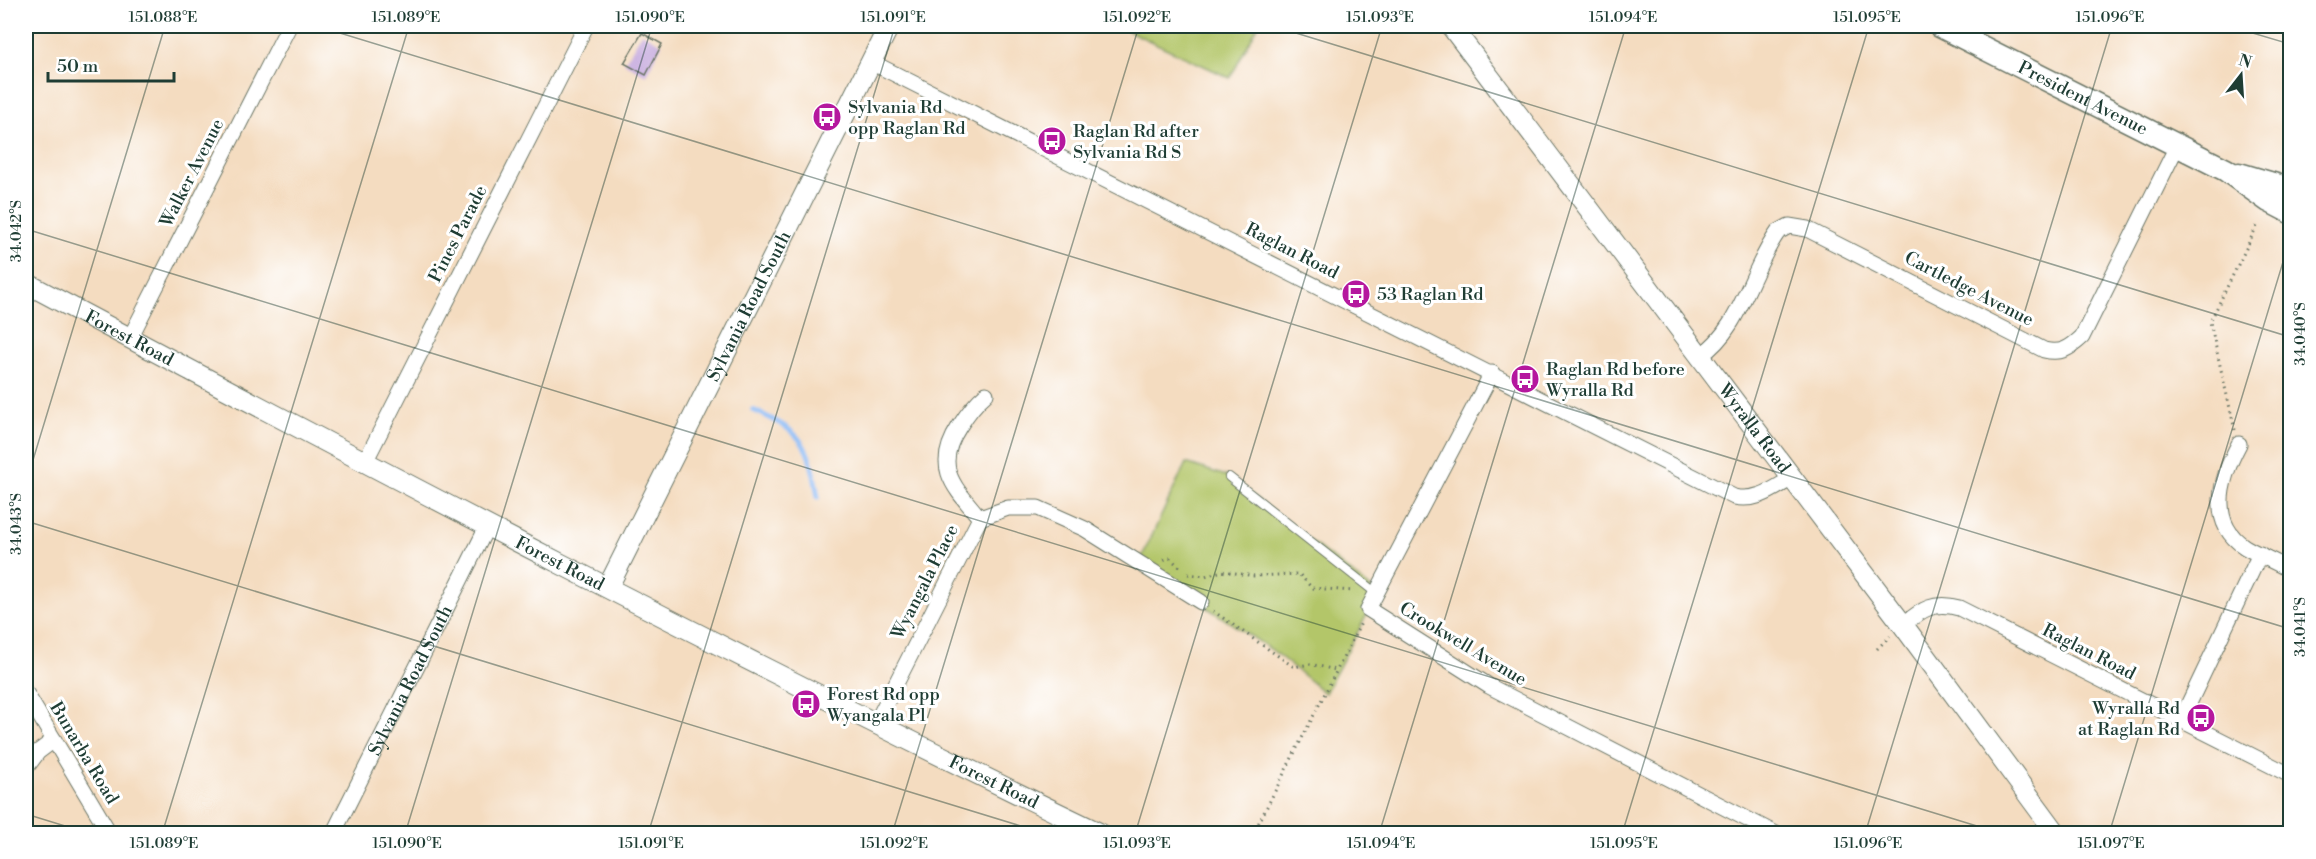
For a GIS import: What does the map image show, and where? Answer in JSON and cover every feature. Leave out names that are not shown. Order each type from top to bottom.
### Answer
[{"type":"main road","name":"President Avenue","points":[[1940,26],[2226,170],[2290,189]]},
{"type":"main road","name":"President Avenue","points":[[2226,170],[2269,201],[2290,212]]},
{"type":"street","name":"Walker Avenue","points":[[130,338],[289,26]]},
{"type":"street","name":"Pines Parade","points":[[366,460],[585,26]]},
{"type":"street","name":"Sylvania Road South","points":[[608,587],[889,26]]},
{"type":"street","name":"Wyralla Road","points":[[1451,26],[1903,625],[2056,834]]},
{"type":"street","name":"Raglan Road","points":[[870,62],[1492,373],[1734,497],[1747,500],[1760,496],[1792,478]]},
{"type":"street","name":"Cartledge Avenue","points":[[1700,356],[1724,334],[1778,232],[1795,226],[1807,229],[2044,350],[2061,352],[2068,349],[2082,337],[2177,146]]},
{"type":"street","name":"Forest Road","points":[[26,283],[366,460],[487,527],[874,725],[1101,834]]},
{"type":"street","name":"Crookwell Avenue","points":[[1492,373],[1378,594],[1368,609],[1489,686],[1776,834]]},
{"type":"street","points":[[980,518],[961,495],[946,468],[945,455],[949,443],[973,406],[986,394]]},
{"type":"street","points":[[2239,444],[2226,468],[2219,500],[2226,529],[2243,546],[2290,570]]},
{"type":"street","name":"Wyangala Place","points":[[874,725],[980,518],[1008,508],[1038,508],[1085,530],[1201,602]]},
{"type":"street","name":"Sylvania Road South","points":[[333,834],[487,527]]},
{"type":"street","points":[[2181,720],[2260,554]]},
{"type":"street","name":"Raglan Road","points":[[1903,625],[1922,610],[1933,605],[1946,604],[1959,608],[2290,775]]},
{"type":"street","name":"Bunarba Road","points":[[26,693],[110,834]]},
{"type":"street","points":[[26,768],[38,752],[54,740]]},
{"type":"lane","points":[[1229,477],[1378,594]]},
{"type":"path","points":[[2239,444],[2210,322],[2258,224]]},
{"type":"path","points":[[1139,563],[1170,558],[1186,574],[1205,576],[1222,572],[1254,576],[1299,574],[1312,588],[1378,594]]},
{"type":"path","points":[[1201,602],[1293,667],[1310,664],[1336,670]]},
{"type":"path","points":[[1254,834],[1368,609]]},
{"type":"green space","points":[[1118,26],[1258,26],[1230,78]]},
{"type":"green space","points":[[1186,463],[1229,477],[1378,594],[1325,693],[1272,650],[1139,563]]},
{"type":"building","points":[[642,33],[662,44],[646,75],[624,63]]},
{"type":"waterway","points":[[753,410],[794,433],[801,442],[811,464],[818,497]]},
{"type":"place","name":"Sylvania Rd opp Raglan Rd","points":[[827,117]]},
{"type":"place","name":"Raglan Rd after Sylvania Rd S","points":[[1052,141]]},
{"type":"place","name":"53 Raglan Rd","points":[[1356,294]]},
{"type":"place","name":"Raglan Rd before Wyralla Rd","points":[[1525,379]]},
{"type":"place","name":"Forest Rd opp Wyangala Pl","points":[[806,704]]},
{"type":"place","name":"Wyralla Rd at Raglan Rd","points":[[2201,718]]}]
